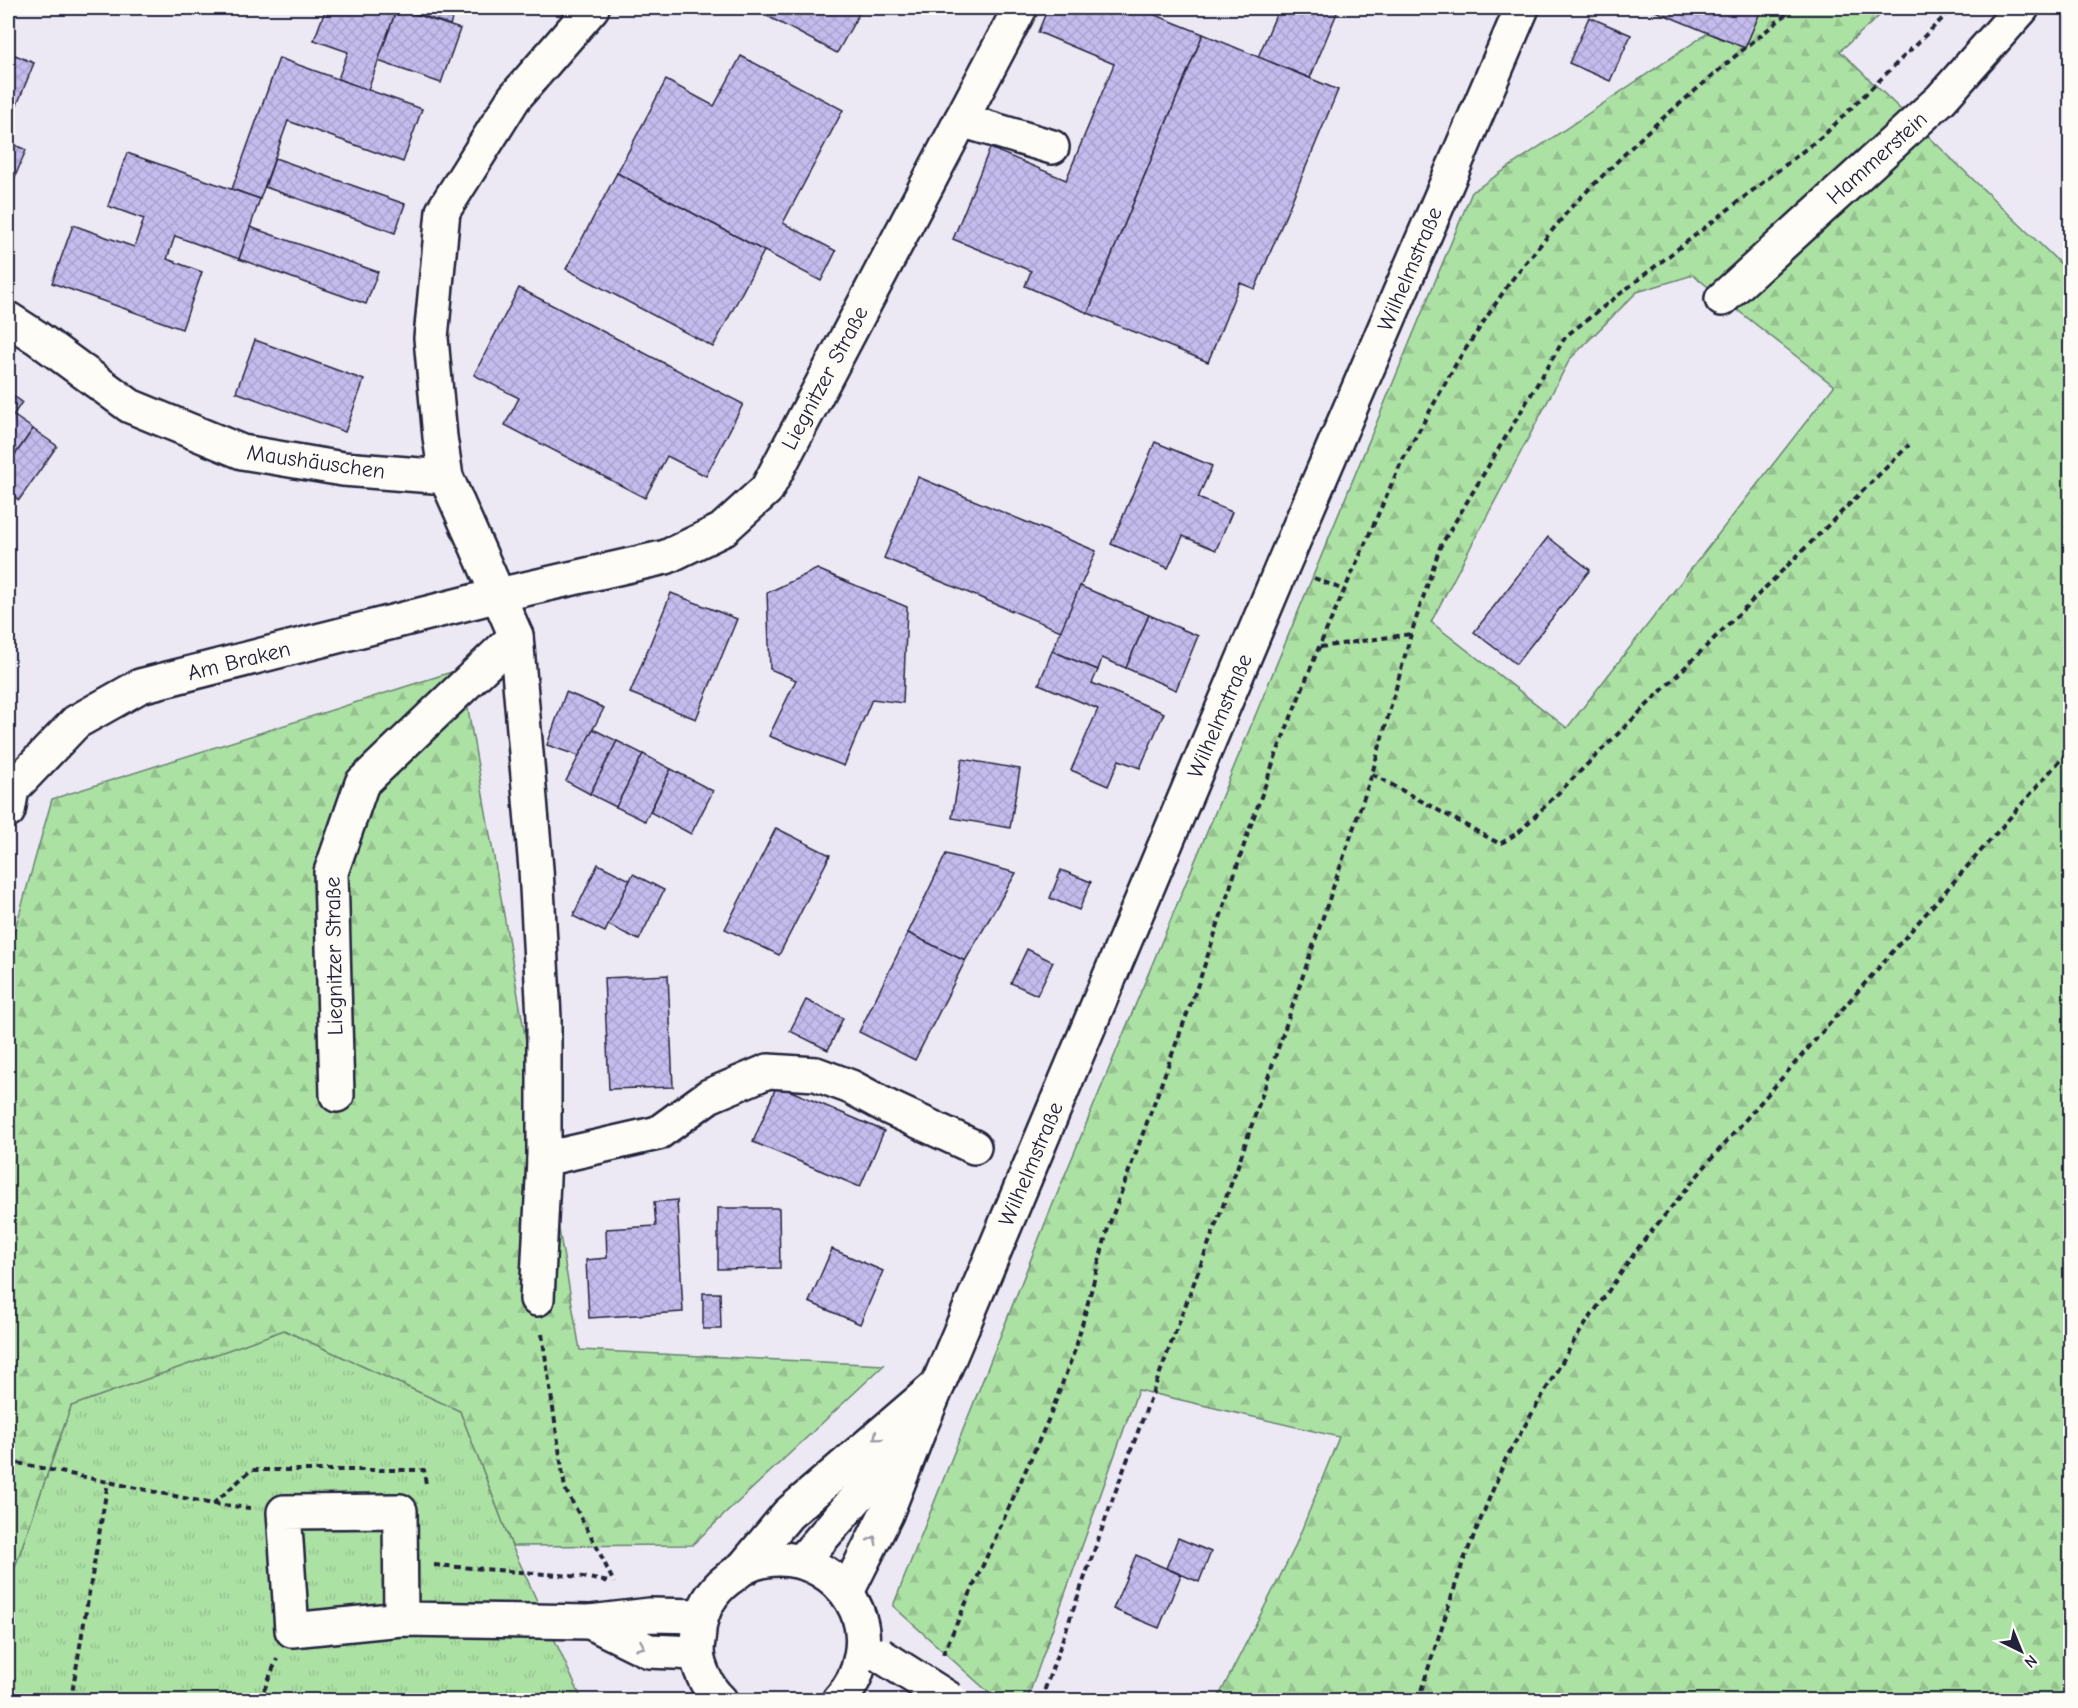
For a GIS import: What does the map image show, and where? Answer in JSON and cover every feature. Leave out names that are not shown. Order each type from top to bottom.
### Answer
[{"type":"street","points":[[537,1299],[544,1160],[544,1017],[526,731],[516,636],[446,477],[431,338],[443,211],[514,98],[592,8]]},
{"type":"street","name":"Liegnitzer Straße","points":[[499,595],[666,556],[722,530],[767,489],[1020,8]]},
{"type":"street","name":"Wilhelmstraße","points":[[847,1592],[886,1514],[921,1425],[1283,565],[1522,8]]},
{"type":"street","name":"Hammerstein","points":[[1722,299],[1941,99],[2022,8]]},
{"type":"street","points":[[961,120],[1052,147]]},
{"type":"street","name":"Maushäuschen","points":[[8,319],[130,406],[242,452],[343,470],[446,477]]},
{"type":"street","name":"Am Braken","points":[[9,796],[76,722],[140,686],[499,595]]},
{"type":"street","name":"Liegnitzer Straße","points":[[337,1095],[331,872],[362,783],[516,636]]},
{"type":"street","points":[[544,1160],[658,1133],[709,1096],[768,1071],[816,1074],[851,1087],[974,1147]]},
{"type":"street","points":[[720,1701],[704,1677],[697,1653],[701,1616],[717,1588],[743,1568],[788,1514],[938,1385]]},
{"type":"street","name":"Wilhelmstraße","points":[[801,1562],[921,1425]]},
{"type":"street","points":[[401,1619],[400,1511],[284,1512],[292,1630],[401,1619],[590,1622],[650,1615],[701,1616]]},
{"type":"street","points":[[743,1568],[771,1560],[801,1562],[834,1579],[847,1592],[872,1650],[951,1701]]},
{"type":"street","points":[[590,1622],[649,1651],[697,1653]]},
{"type":"street","points":[[839,1701],[847,1693],[872,1650]]},
{"type":"path","points":[[956,1630],[1050,1416],[1072,1357],[1108,1228],[1198,986],[1248,833],[1319,647],[1401,463],[1457,362],[1510,282],[1573,205],[1648,131],[1794,8]]},
{"type":"path","points":[[1041,1701],[1113,1498],[1236,1171],[1372,774],[1411,634],[1440,547],[1566,336],[1825,134],[1953,8]]},
{"type":"path","points":[[1372,774],[1500,844],[1519,832],[1909,445]]},
{"type":"path","points":[[1319,647],[1411,634]]},
{"type":"path","points":[[1418,1701],[1462,1562],[1506,1458],[1576,1338],[1641,1244],[1705,1167],[2070,749]]},
{"type":"path","points":[[537,1299],[565,1490],[597,1547],[614,1584]]},
{"type":"path","points":[[8,1461],[213,1504]]},
{"type":"path","points":[[73,1701],[72,1693],[108,1482]]},
{"type":"path","points":[[260,1701],[280,1652],[292,1630]]},
{"type":"green space","points":[[1745,8],[1888,8],[1840,51],[2070,273],[2070,1700],[1217,1700],[1294,1549],[1339,1437],[1138,1390],[1027,1700],[997,1700],[893,1606],[1048,1216],[1472,192]],"holes":[[[1693,275],[1834,386],[1567,728],[1431,622],[1570,359],[1637,292]]]},
{"type":"green space","points":[[461,669],[580,1350],[884,1365],[692,1545],[512,1546],[460,1411],[284,1330],[71,1406],[8,1587],[8,954],[52,799]]},
{"type":"green space","points":[[284,1330],[460,1411],[512,1546],[582,1700],[8,1700],[8,1587],[71,1406]]},
{"type":"building","points":[[326,8],[397,8],[368,90],[338,79],[348,52],[314,40]]},
{"type":"building","points":[[397,8],[460,29],[441,83],[378,61]]},
{"type":"building","points":[[414,8],[456,8],[450,25],[412,12]]},
{"type":"building","points":[[752,8],[862,8],[837,53]]},
{"type":"building","points":[[1048,8],[1138,8],[1203,34],[1088,313],[1025,286],[1031,271],[953,239],[990,148],[1066,180],[1114,64],[1038,32]]},
{"type":"building","points":[[1279,8],[1339,8],[1310,78],[1258,57]]},
{"type":"building","points":[[1648,8],[1762,8],[1745,48]]},
{"type":"building","points":[[1589,17],[1631,35],[1610,81],[1569,63]]},
{"type":"building","points":[[1203,34],[1338,90],[1255,289],[1240,283],[1208,362],[1088,313]]},
{"type":"building","points":[[8,52],[34,63],[13,115],[8,113]]},
{"type":"building","points":[[741,56],[843,110],[783,223],[836,251],[821,281],[617,173],[666,80],[714,106]]},
{"type":"building","points":[[279,58],[422,109],[403,162],[288,121],[260,199],[232,189]]},
{"type":"building","points":[[8,142],[26,150],[8,194]]},
{"type":"building","points":[[127,153],[260,199],[239,259],[175,236],[167,259],[202,272],[182,329],[52,283],[73,225],[134,247],[144,219],[108,206]]},
{"type":"building","points":[[275,158],[405,204],[395,233],[265,187]]},
{"type":"building","points":[[617,173],[764,251],[713,347],[566,269]]},
{"type":"building","points":[[250,227],[378,272],[366,304],[239,259]]},
{"type":"building","points":[[519,288],[743,404],[706,476],[667,456],[645,498],[505,425],[519,398],[474,375]]},
{"type":"building","points":[[255,340],[364,380],[345,432],[236,392]]},
{"type":"building","points":[[8,392],[22,402],[8,423]]},
{"type":"building","points":[[13,415],[33,429],[8,465],[8,423]]},
{"type":"building","points":[[33,429],[57,446],[19,500],[8,493],[8,465]]},
{"type":"building","points":[[1155,442],[1212,466],[1198,498],[1232,512],[1216,550],[1183,536],[1168,568],[1111,544]]},
{"type":"building","points":[[918,477],[1096,551],[1061,631],[884,558]]},
{"type":"building","points":[[1548,537],[1590,570],[1516,664],[1474,632]]},
{"type":"building","points":[[817,569],[907,607],[903,703],[872,699],[844,766],[769,736],[796,680],[770,669],[767,593]]},
{"type":"building","points":[[1080,586],[1149,615],[1126,668],[1102,658],[1098,670],[1052,651]]},
{"type":"building","points":[[671,593],[737,619],[696,719],[630,693]]},
{"type":"building","points":[[1149,615],[1198,636],[1176,690],[1126,668]]},
{"type":"building","points":[[1052,651],[1098,670],[1092,683],[1164,713],[1140,768],[1119,760],[1108,786],[1071,770],[1098,709],[1039,684]]},
{"type":"building","points":[[566,692],[604,708],[579,756],[547,745]]},
{"type":"building","points":[[593,729],[617,741],[590,794],[566,781]]},
{"type":"building","points":[[617,741],[643,754],[616,807],[590,794]]},
{"type":"building","points":[[643,754],[671,769],[645,821],[616,807]]},
{"type":"building","points":[[962,759],[1020,769],[1010,828],[952,818]]},
{"type":"building","points":[[671,769],[713,791],[691,834],[650,812]]},
{"type":"building","points":[[776,828],[830,855],[779,955],[725,929]]},
{"type":"building","points":[[946,854],[1016,873],[965,961],[908,933]]},
{"type":"building","points":[[598,864],[630,880],[605,932],[573,916]]},
{"type":"building","points":[[1061,870],[1091,882],[1079,910],[1050,898]]},
{"type":"building","points":[[633,874],[664,890],[639,940],[608,925]]},
{"type":"building","points":[[908,933],[965,961],[915,1060],[859,1032]]},
{"type":"building","points":[[1027,949],[1053,962],[1037,995],[1011,983]]},
{"type":"building","points":[[668,975],[673,1087],[609,1089],[604,978]]},
{"type":"building","points":[[806,1000],[843,1018],[828,1050],[790,1031]]},
{"type":"building","points":[[777,1085],[884,1131],[860,1187],[753,1142]]},
{"type":"building","points":[[677,1200],[683,1312],[589,1318],[586,1260],[607,1258],[606,1229],[656,1226],[654,1202]]},
{"type":"building","points":[[718,1208],[779,1208],[780,1268],[718,1269]]},
{"type":"building","points":[[832,1249],[883,1271],[860,1324],[809,1302]]},
{"type":"building","points":[[703,1293],[720,1293],[721,1329],[703,1329]]},
{"type":"building","points":[[1178,1538],[1211,1552],[1199,1582],[1166,1568]]},
{"type":"building","points":[[1136,1555],[1181,1575],[1159,1628],[1113,1609]]}]
